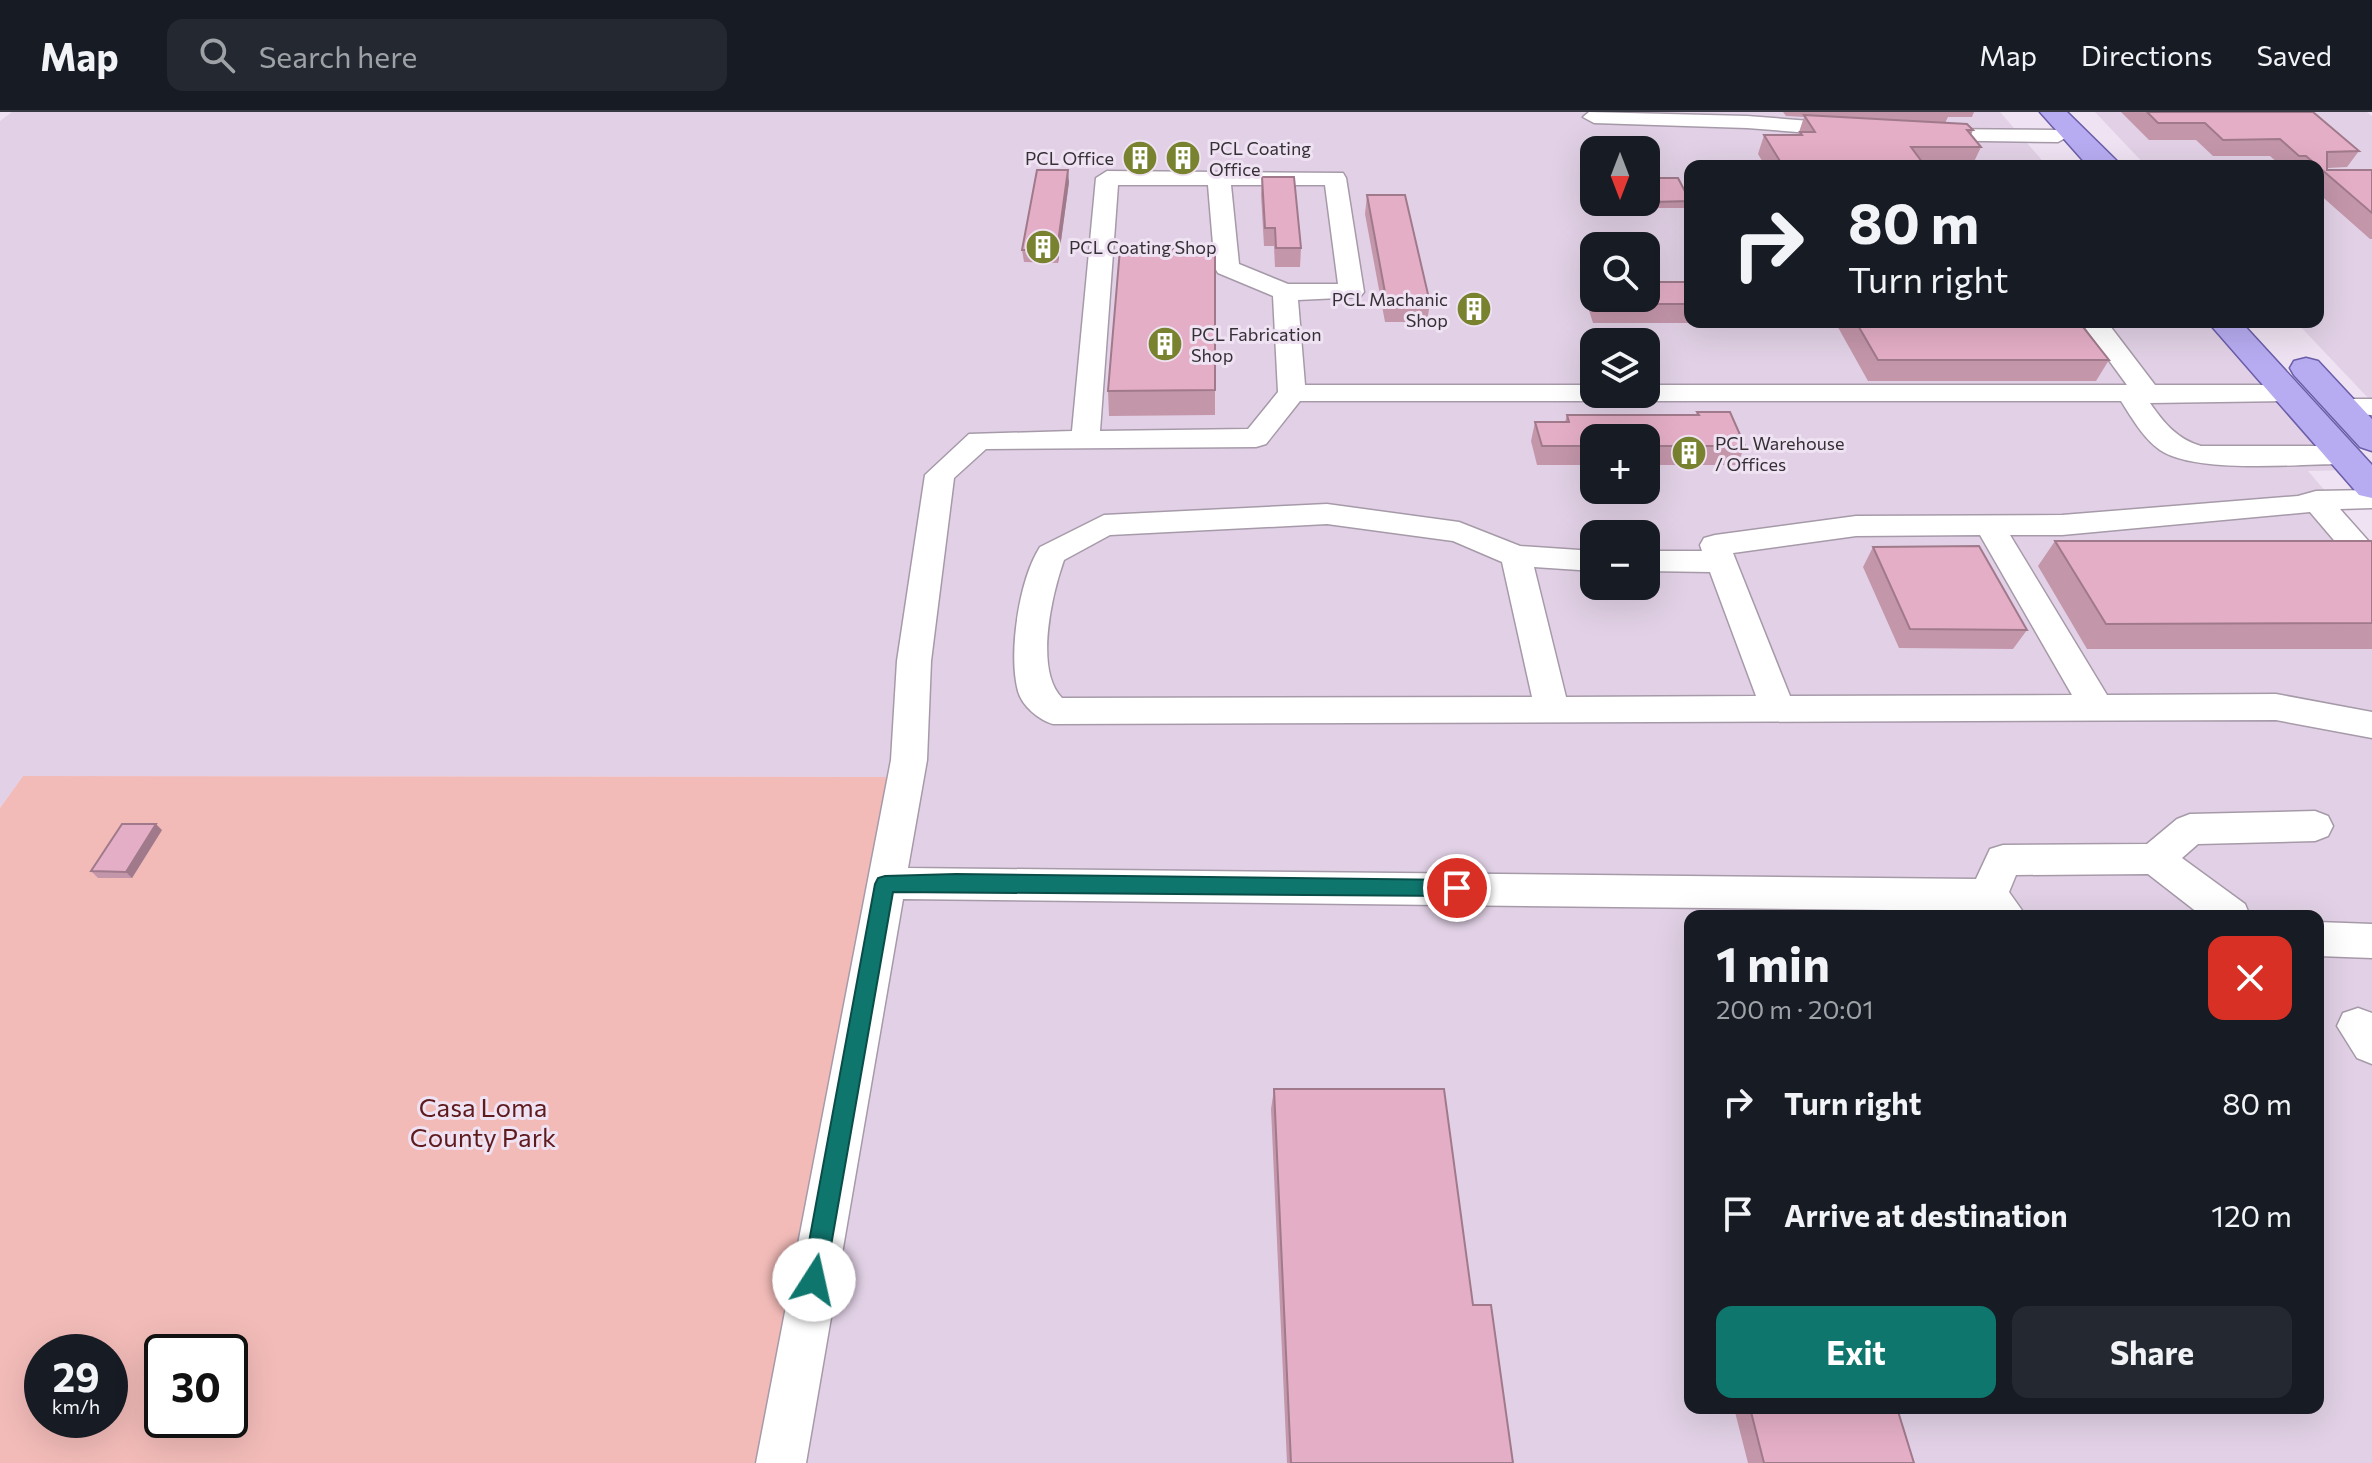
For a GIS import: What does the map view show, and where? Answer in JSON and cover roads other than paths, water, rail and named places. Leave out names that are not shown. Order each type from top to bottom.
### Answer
[{"type":"main road","points":[[2036,112],[2059,120],[2109,160]]},
{"type":"main road","points":[[2059,120],[2082,160]]},
{"type":"main road","points":[[2059,120],[2098,160]]},
{"type":"main road","points":[[2229,328],[2287,393],[2317,407],[2336,421],[2362,452]]},
{"type":"main road","points":[[2250,328],[2268,347],[2297,358]]},
{"type":"main road","points":[[2268,328],[2297,358],[2357,407],[2362,452],[2372,487]]},
{"type":"street","points":[[1594,117],[1747,122],[1874,132]]},
{"type":"street","points":[[1905,134],[2059,120]]},
{"type":"street","points":[[1085,439],[1107,178],[1335,178],[1351,292],[1285,292],[1227,268],[1219,179]]},
{"type":"street","points":[[781,1463],[909,760],[914,661],[940,475],[979,440],[1256,438],[1292,393],[1285,292]]},
{"type":"street","points":[[2098,328],[2147,393]]},
{"type":"street","points":[[1292,393],[1580,393]]},
{"type":"street","points":[[1660,393],[2287,393]]},
{"type":"street","points":[[2147,393],[2135,401],[2160,438],[2180,451],[2201,455],[2362,452]]},
{"type":"street","points":[[1778,708],[1715,545],[1856,526],[2062,525],[2301,505],[2316,500],[2372,499]]},
{"type":"street","points":[[2316,500],[2372,565]]},
{"type":"street","points":[[1580,560],[1516,556],[1459,532],[1327,514],[1104,525],[1051,554],[1035,598],[1032,642],[1035,692],[1053,711],[2276,707],[2372,725]]},
{"type":"street","points":[[1989,525],[2097,708]]},
{"type":"street","points":[[1516,556],[1552,708]]},
{"type":"street","points":[[1660,561],[1721,562]]},
{"type":"street","points":[[2155,859],[2190,829],[2315,826]]},
{"type":"street","points":[[885,884],[956,882],[1998,905],[2003,860],[2155,859],[2223,910]]},
{"type":"street","points":[[2324,939],[2372,941]]},
{"type":"place","name":"PCL Office","points":[[1140,158]]},
{"type":"place","name":"PCL Coating Office","points":[[1183,158]]},
{"type":"place","name":"PCL Coating Shop","points":[[1043,247]]},
{"type":"place","name":"PCL Machanic Shop","points":[[1474,309]]},
{"type":"place","name":"PCL Fabrication Shop","points":[[1165,344]]},
{"type":"place","name":"PCL Warehouse / Offices","points":[[1689,453]]},
{"type":"park label","name":"Casa Loma County Park","points":[[483,1121]]}]
